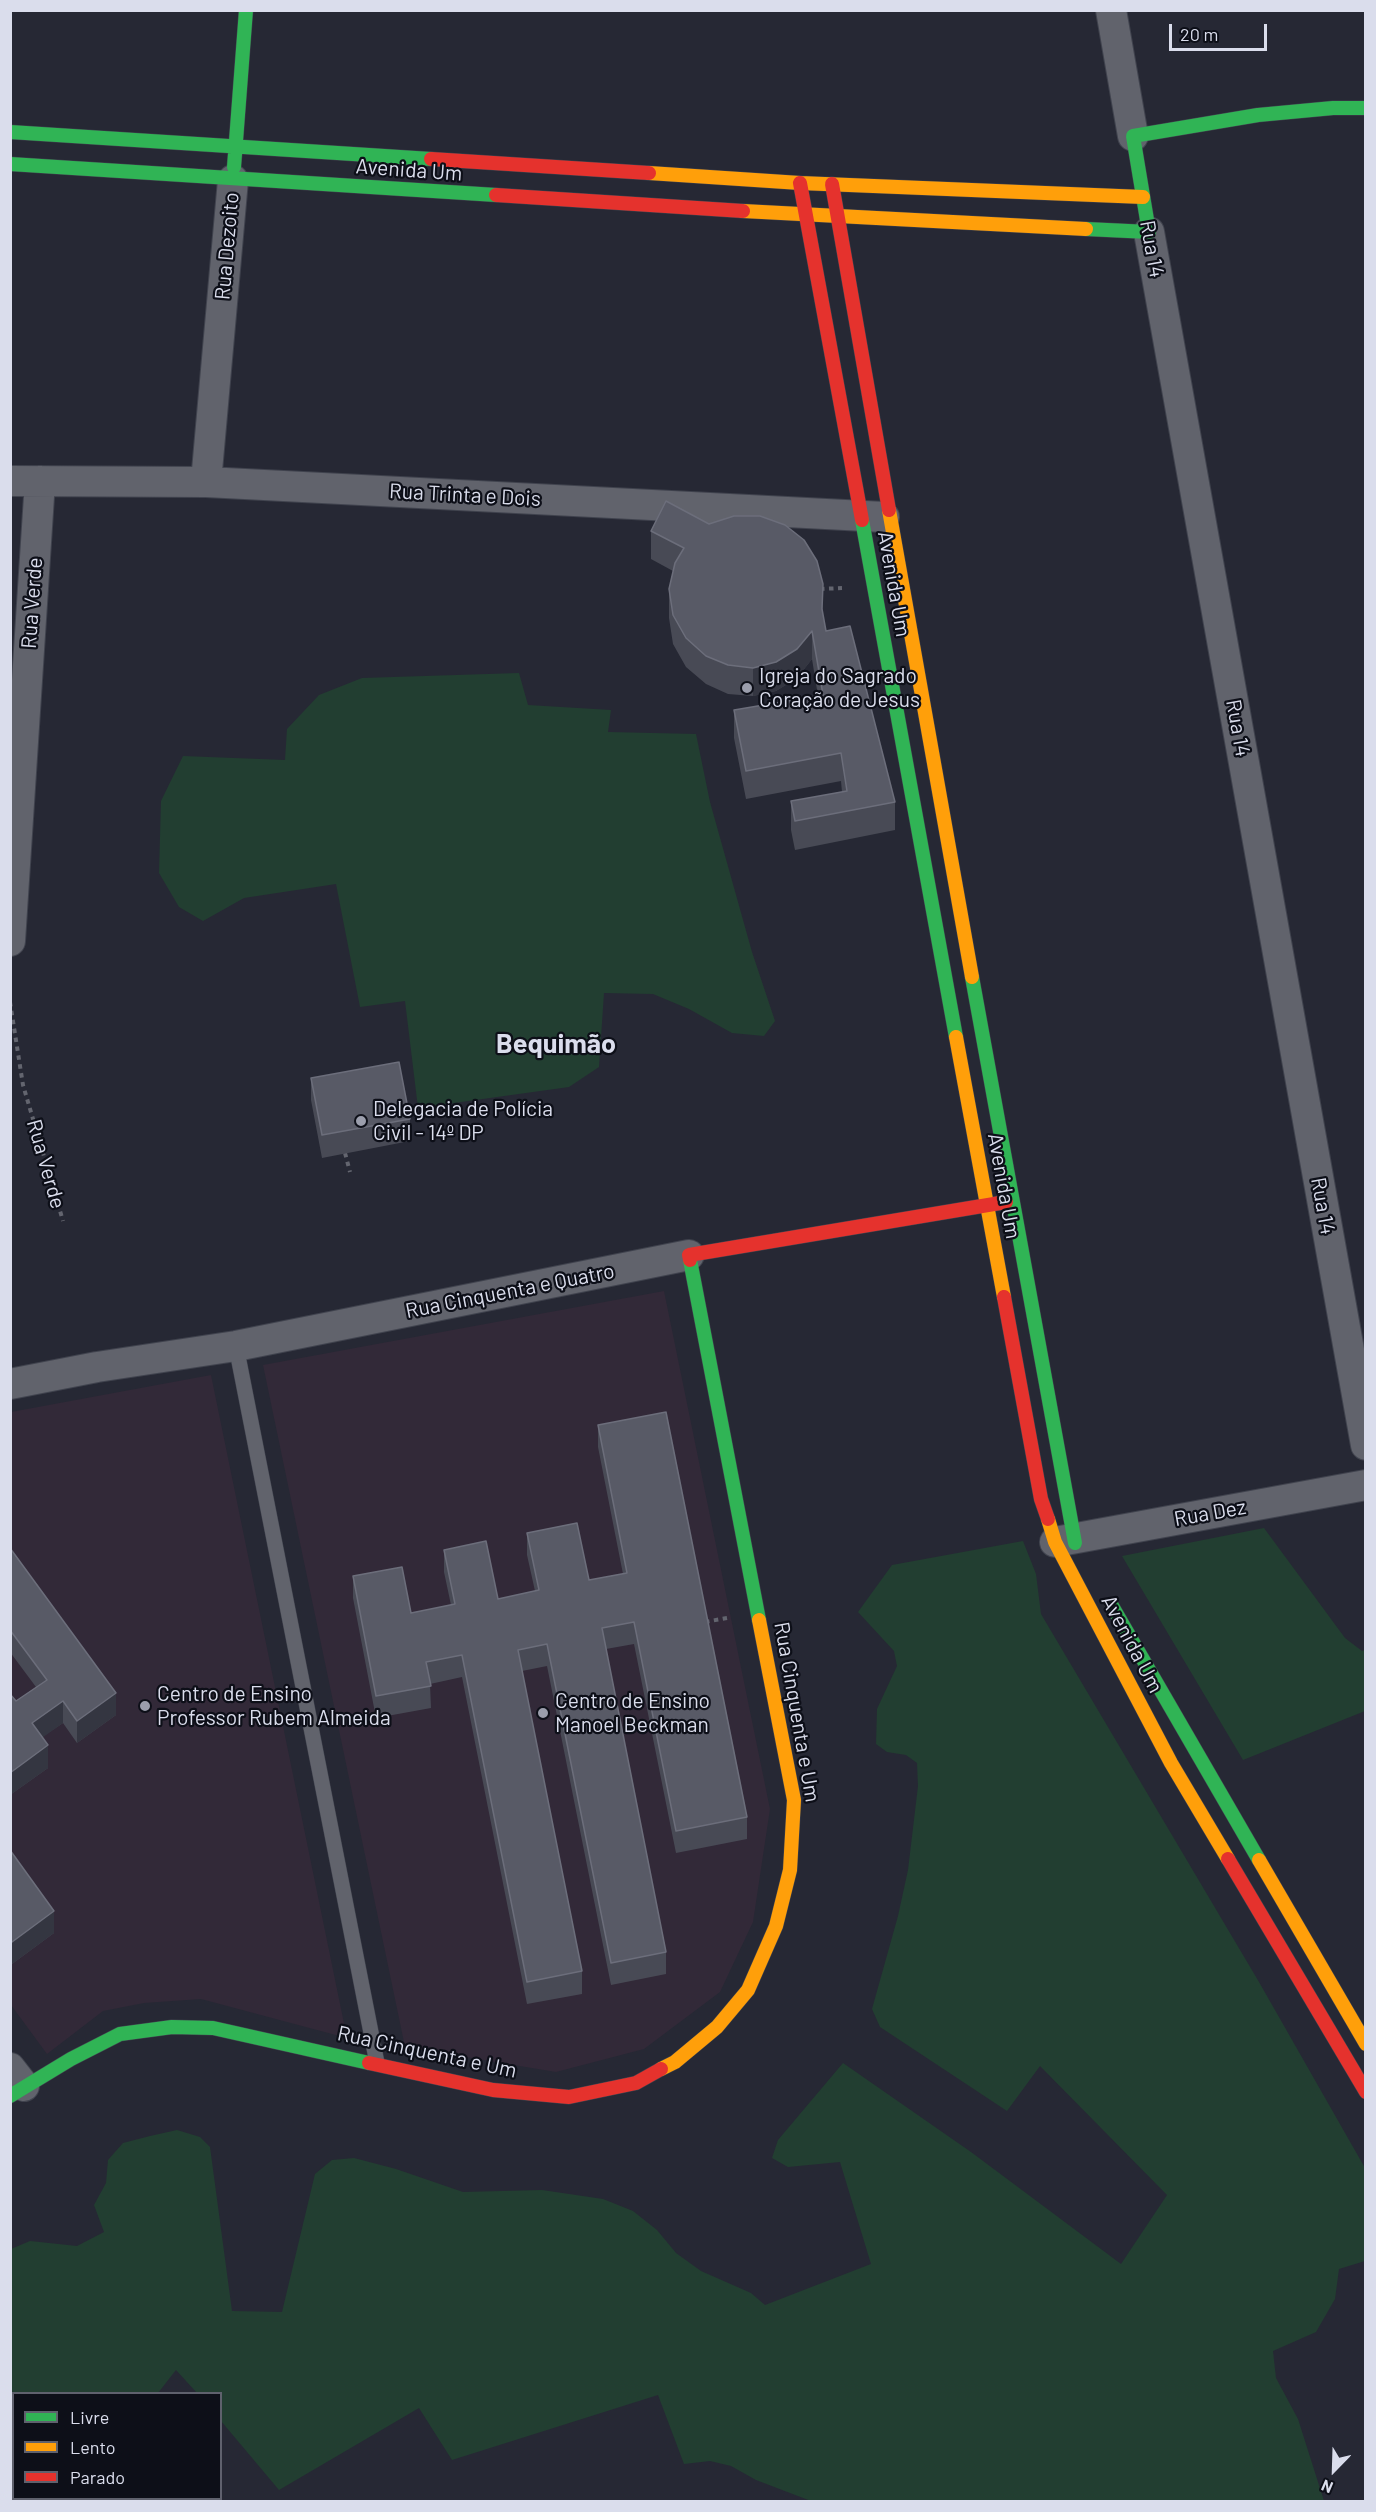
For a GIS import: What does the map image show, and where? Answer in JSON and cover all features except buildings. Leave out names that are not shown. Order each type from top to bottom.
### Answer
[{"type":"main road","name":"Rua Dezoito","points":[[233,180],[246,10]]},
{"type":"main road","points":[[1133,136],[1258,115],[1333,108],[1365,108]]},
{"type":"main road","name":"Avenida Um","points":[[10,132],[800,183],[1143,197]]},
{"type":"main road","name":"Rua 14","points":[[1133,136],[1149,232]]},
{"type":"main road","name":"Avenida Um","points":[[10,164],[838,217],[1149,232]]},
{"type":"main road","name":"Avenida Um","points":[[800,183],[1041,1498],[1071,1546],[1171,1762],[1365,2092]]},
{"type":"main road","name":"Avenida Um","points":[[832,184],[1071,1546]]},
{"type":"main road","name":"Rua Cinquenta e Quatro","points":[[688,1255],[1011,1201]]},
{"type":"main road","name":"Rua Cinquenta e Um","points":[[15,2083],[120,2034],[172,2027],[213,2028],[493,2090],[569,2097],[636,2083],[675,2062],[717,2027],[748,1990],[776,1926],[790,1870],[794,1800],[688,1255]]},
{"type":"main road","name":"Avenida Um","points":[[1102,1590],[1365,2044]]},
{"type":"street","name":"Rua 14","points":[[1111,10],[1133,136]]},
{"type":"street","name":"Rua Dezoito","points":[[206,482],[233,180]]},
{"type":"street","name":"Rua 14","points":[[1149,232],[1365,1445]]},
{"type":"street","name":"Rua Trinta e Dois","points":[[10,481],[206,482],[890,517]]},
{"type":"street","name":"Rua Verde","points":[[10,941],[40,481]]},
{"type":"street","name":"Rua Cinquenta e Quatro","points":[[10,1384],[97,1367],[236,1346],[688,1255]]},
{"type":"street","name":"Rua Dez","points":[[1071,1546],[1365,1485]]},
{"type":"lane","points":[[236,1346],[377,2063]]},
{"type":"path","points":[[817,589],[849,588]]},
{"type":"path","name":"Rua Verde","points":[[10,1002],[23,1085],[63,1221]]},
{"type":"path","points":[[345,1153],[350,1172]]},
{"type":"shaded area","name":"Centro de Ensino Manoel Beckman","points":[[664,1291],[770,1809],[753,1922],[720,1992],[644,2049],[556,2072],[405,2047],[263,1365]]},
{"type":"shaded area","name":"Centro de Ensino Professor Rubem Almeida","points":[[211,1375],[347,2038],[201,1999],[144,2003],[103,2011],[47,2054],[11,2005],[11,1412]]},
{"type":"green space","points":[[519,673],[528,705],[611,710],[608,732],[696,734],[710,802],[752,952],[775,1021],[764,1036],[732,1033],[689,1009],[653,994],[604,993],[599,1067],[569,1087],[418,1108],[405,1001],[360,1007],[336,884],[244,898],[203,921],[179,907],[159,873],[161,801],[183,756],[285,760],[287,729],[319,695],[362,678]]},
{"type":"green space","points":[[1264,1528],[1345,1638],[1362,1651],[1365,1650],[1365,1711],[1243,1760],[1122,1556]]},
{"type":"green space","points":[[1023,1541],[1036,1574],[1041,1614],[1259,1982],[1365,2168],[1365,2261],[1339,2269],[1335,2299],[1316,2332],[1273,2351],[1276,2378],[1298,2419],[1324,2501],[811,2501],[756,2480],[731,2466],[710,2461],[684,2464],[658,2395],[452,2460],[419,2408],[279,2490],[222,2422],[222,2392],[196,2392],[176,2370],[159,2392],[12,2392],[12,2500],[28,2500],[11,2501],[11,2249],[30,2241],[77,2246],[104,2232],[94,2205],[106,2183],[108,2160],[123,2143],[177,2130],[200,2137],[210,2147],[232,2311],[282,2312],[315,2174],[332,2160],[354,2158],[396,2169],[463,2192],[542,2190],[603,2199],[633,2211],[657,2230],[676,2253],[701,2271],[751,2293],[765,2305],[871,2264],[840,2162],[788,2167],[772,2158],[778,2140],[843,2063],[971,2152],[1121,2264],[1167,2195],[1040,2066],[1007,2111],[880,2027],[872,2009],[898,1916],[908,1870],[918,1786],[917,1763],[906,1755],[887,1752],[876,1744],[877,1709],[897,1666],[894,1651],[858,1612],[892,1565]]},
{"type":"traffic: fast","points":[[234,167],[246,10]]},
{"type":"traffic: fast","points":[[1086,229],[1149,232],[1133,136],[1258,115],[1333,108],[1366,108]]},
{"type":"traffic: fast","points":[[10,132],[431,159]]},
{"type":"traffic: fast","points":[[10,164],[496,195]]},
{"type":"traffic: fast","points":[[862,520],[956,1037]]},
{"type":"traffic: fast","points":[[972,977],[1075,1543]]},
{"type":"traffic: fast","points":[[690,1260],[759,1620]]},
{"type":"traffic: fast","points":[[1112,1606],[1259,1860]]},
{"type":"traffic: fast","points":[[10,2096],[71,2059],[120,2034],[172,2027],[213,2028],[369,2063]]},
{"type":"traffic: slow","points":[[649,173],[800,183],[1143,197]]},
{"type":"traffic: slow","points":[[743,211],[1086,229]]},
{"type":"traffic: slow","points":[[889,510],[972,977]]},
{"type":"traffic: slow","points":[[956,1037],[1004,1297]]},
{"type":"traffic: slow","points":[[1048,1519],[1055,1542],[1171,1763],[1228,1859]]},
{"type":"traffic: slow","points":[[661,2069],[675,2062],[717,2027],[748,1990],[776,1926],[790,1870],[794,1800],[759,1620]]},
{"type":"traffic: slow","points":[[1259,1860],[1366,2044]]},
{"type":"traffic: jam","points":[[431,159],[649,173]]},
{"type":"traffic: jam","points":[[800,183],[862,520]]},
{"type":"traffic: jam","points":[[832,184],[889,510]]},
{"type":"traffic: jam","points":[[496,195],[743,211]]},
{"type":"traffic: jam","points":[[690,1260],[689,1255],[1006,1202]]},
{"type":"traffic: jam","points":[[1004,1297],[1041,1499],[1048,1519]]},
{"type":"traffic: jam","points":[[1228,1859],[1366,2092]]},
{"type":"traffic: jam","points":[[369,2063],[493,2090],[569,2097],[636,2083],[661,2069]]},
{"type":"place","name":"Igreja do Sagrado Coração de Jesus","points":[[747,688]]},
{"type":"place","name":"Delegacia de Polícia Civil - 14º DP","points":[[361,1121]]},
{"type":"place","name":"Centro de Ensino Professor Rubem Almeida","points":[[145,1706]]},
{"type":"place","name":"Centro de Ensino Manoel Beckman","points":[[543,1713]]},
{"type":"district","name":"Bequimão","points":[[556,1044]]}]
